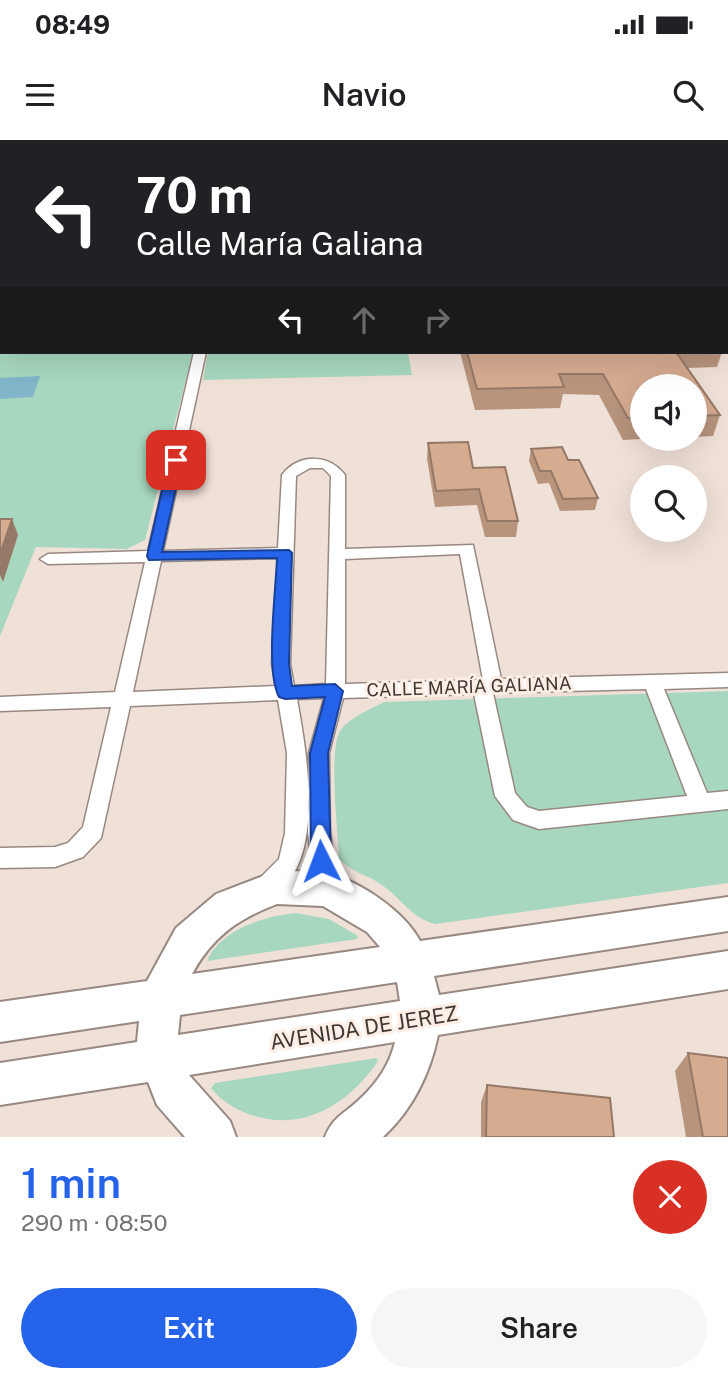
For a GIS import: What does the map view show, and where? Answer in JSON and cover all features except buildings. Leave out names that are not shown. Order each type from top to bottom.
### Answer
[{"type":"main road","points":[[214,1137],[196,1124],[180,1105],[167,1084],[159,1059],[156,1037],[160,999],[171,967],[197,930],[214,915],[252,895],[272,889],[303,887],[333,892],[352,900],[385,924],[398,940],[416,979],[420,1019],[416,1047],[396,1092],[380,1112],[347,1137]]},
{"type":"main road","points":[[0,1022],[728,914]]},
{"type":"main road","name":"AVENIDA DE JEREZ","points":[[0,1084],[728,971]]},
{"type":"street","points":[[0,858],[55,857],[75,850],[93,831],[200,354]]},
{"type":"street","points":[[252,895],[278,877],[294,848],[297,753],[281,664],[284,553],[289,475],[297,466],[312,463],[327,464],[338,475],[335,691],[319,753],[319,847],[324,872],[333,886],[352,900]]},
{"type":"street","points":[[339,554],[467,549],[505,796],[520,814],[540,820],[728,800]]},
{"type":"street","points":[[48,559],[284,553]]},
{"type":"street","name":"CALLE MARÍA GALIANA","points":[[0,704],[728,680]]},
{"type":"street","points":[[652,682],[700,803]]},
{"type":"green space","points":[[0,354],[192,354],[145,540],[127,549],[36,547],[0,636]]},
{"type":"green space","points":[[208,354],[408,354],[412,375],[203,380]]},
{"type":"green space","points":[[728,691],[728,883],[436,924],[420,918],[389,890],[339,859],[334,776],[339,733],[353,719],[384,702]]},
{"type":"green space","points":[[296,913],[329,919],[358,936],[357,939],[207,961],[222,940],[245,926],[271,917]]},
{"type":"green space","points":[[376,1058],[376,1064],[350,1093],[319,1113],[302,1118],[265,1119],[246,1113],[227,1103],[211,1088],[215,1083]]},
{"type":"water","points":[[40,376],[33,397],[0,399],[0,378]]},
{"type":"route","points":[[176,460],[154,556],[284,553],[281,664],[285,693],[335,691],[319,753],[321,861]]}]
